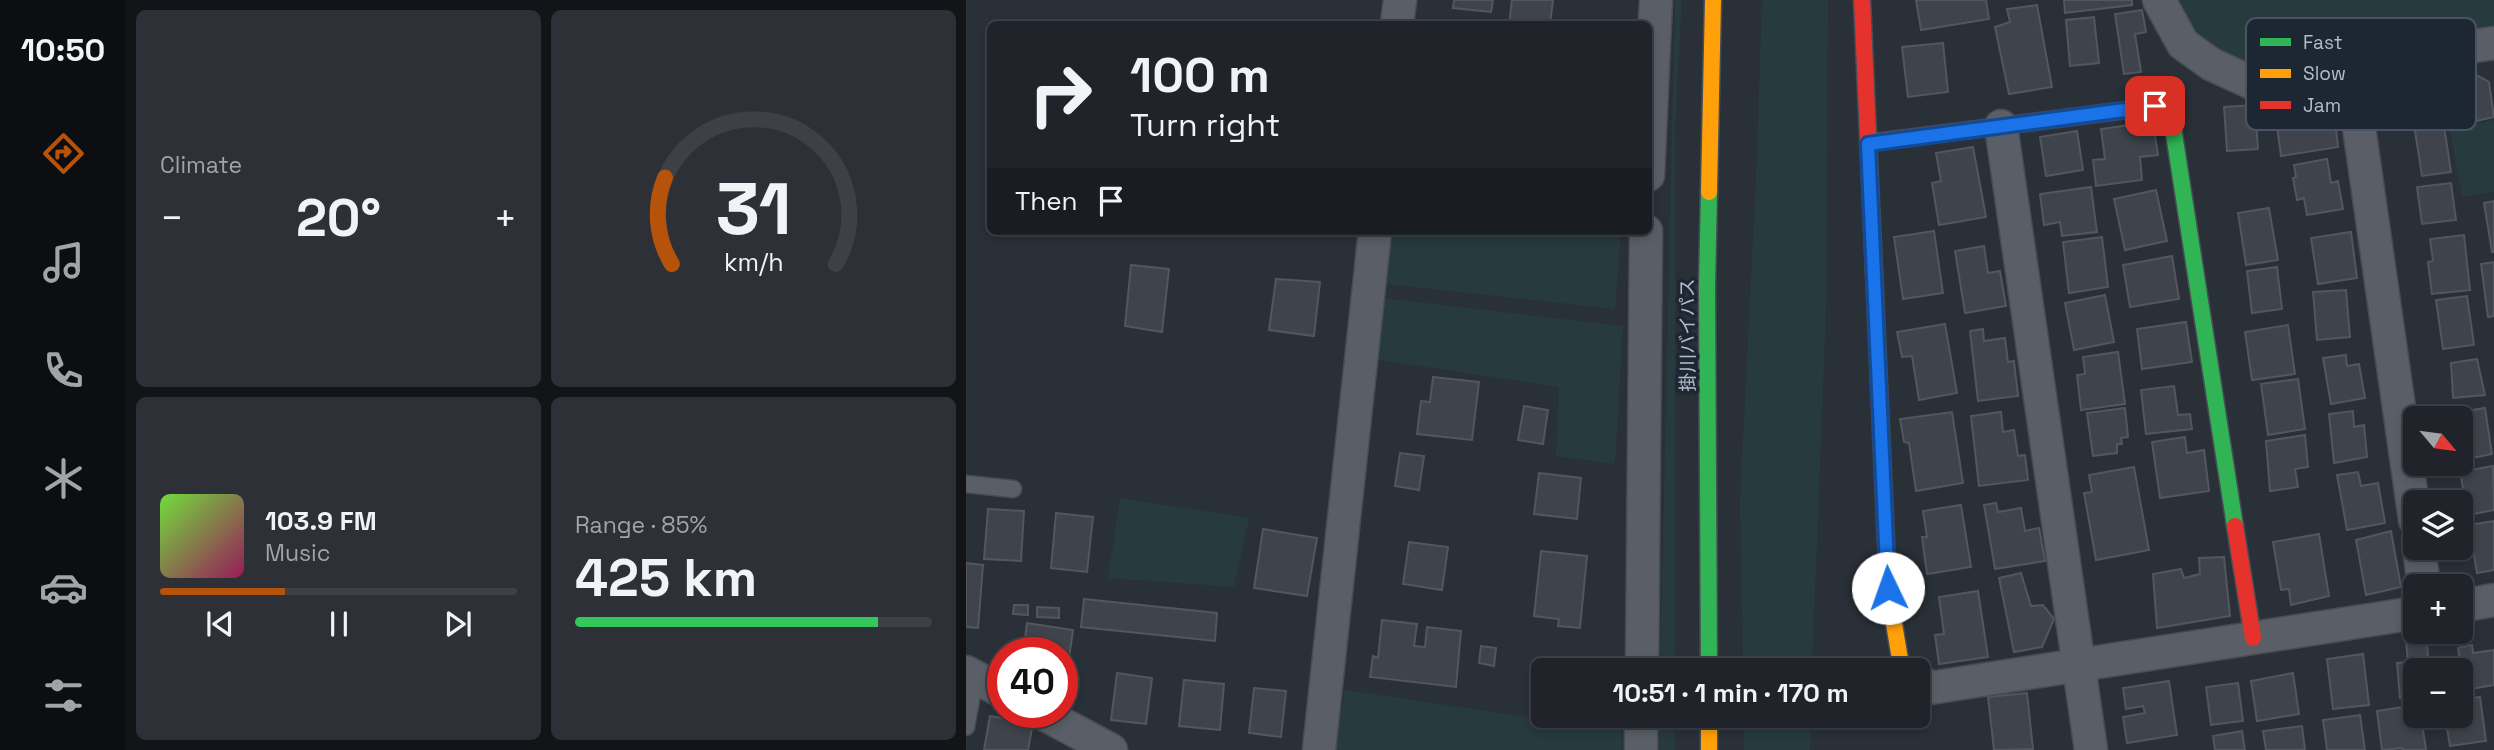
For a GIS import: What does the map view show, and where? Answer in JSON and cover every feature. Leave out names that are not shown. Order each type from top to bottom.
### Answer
[{"type":"main road","name":"掛川バイパス","points":[[1709,658],[1707,286],[1713,0]]},
{"type":"main road","points":[[1862,0],[1888,588],[1900,658]]},
{"type":"main road","points":[[1868,144],[2155,106],[2172,121],[2253,638]]},
{"type":"main road","points":[[1707,286],[1725,152]]},
{"type":"main road","points":[[1709,728],[1709,750]]},
{"type":"street","points":[[1397,21],[1400,0]]},
{"type":"street","points":[[1652,88],[1656,0]]},
{"type":"street","points":[[2159,0],[2183,44],[2211,64],[2246,80]]},
{"type":"street","points":[[2476,46],[2494,43]]},
{"type":"street","points":[[2001,126],[2091,750]]},
{"type":"street","points":[[2359,130],[2411,490]]},
{"type":"street","points":[[1319,750],[1375,235]]},
{"type":"street","points":[[1642,658],[1646,235]]},
{"type":"street","points":[[2473,604],[2494,600]]},
{"type":"street","points":[[1930,688],[2403,614]]},
{"type":"street","points":[[970,675],[987,684]]},
{"type":"street","points":[[1070,728],[1111,750]]},
{"type":"street","points":[[1641,728],[1641,750]]},
{"type":"lane","points":[[966,485],[1013,489]]},
{"type":"lane","points":[[966,727],[970,675]]},
{"type":"green space","points":[[1675,0],[1682,0],[1675,128],[1675,658],[1660,658]]},
{"type":"green space","points":[[1762,0],[1828,0],[1826,312],[1812,658],[1743,658],[1740,502]]},
{"type":"green space","points":[[2159,0],[2494,0],[2494,43],[2476,47],[2476,18],[2246,18],[2246,66],[2202,57]]},
{"type":"green space","points":[[2494,120],[2494,192],[2462,197],[2450,130],[2476,130],[2476,124]]},
{"type":"green space","points":[[1391,235],[1621,235],[1615,309],[1385,284]]},
{"type":"green space","points":[[1384,298],[1623,326],[1615,464],[1556,456],[1559,387],[1373,359]]},
{"type":"green space","points":[[1120,498],[1249,518],[1234,587],[1108,578]]},
{"type":"green space","points":[[1345,690],[1531,718],[1531,728],[1602,728],[1622,731],[1622,750],[1335,750]]},
{"type":"green space","points":[[1659,728],[1675,728],[1675,750],[1658,750]]},
{"type":"green space","points":[[1744,728],[1811,728],[1810,750],[1744,750]]},
{"type":"building","points":[[1454,0],[1493,0],[1491,12],[1453,8]]},
{"type":"building","points":[[1512,0],[1553,0],[1550,21],[1509,21]]},
{"type":"building","points":[[1916,0],[1986,0],[1989,19],[1921,30]]},
{"type":"building","points":[[2064,0],[2132,0],[2132,5],[2065,13]]},
{"type":"building","points":[[2037,5],[2052,87],[2009,94],[1995,27],[2010,22],[2007,9]]},
{"type":"building","points":[[2142,10],[2146,32],[2135,34],[2141,72],[2124,74],[2115,14]]},
{"type":"building","points":[[2094,17],[2099,63],[2070,66],[2066,20]]},
{"type":"building","points":[[1943,43],[1948,92],[1908,97],[1902,47]]},
{"type":"building","points":[[2476,75],[2489,82],[2494,117],[2476,121]]},
{"type":"building","points":[[2246,106],[2246,130],[2257,130],[2258,149],[2227,151],[2224,107]]},
{"type":"building","points":[[2144,123],[2145,130],[2154,129],[2158,155],[2140,157],[2142,180],[2096,186],[2093,160],[2105,159],[2101,129]]},
{"type":"building","points":[[2278,130],[2336,130],[2338,147],[2281,156]]},
{"type":"building","points":[[2445,130],[2451,172],[2422,176],[2415,131]]},
{"type":"building","points":[[2077,131],[2083,170],[2046,176],[2040,137]]},
{"type":"building","points":[[1973,147],[1986,217],[1939,225],[1932,183],[1941,181],[1936,153]]},
{"type":"building","points":[[2327,159],[2331,183],[2338,181],[2343,209],[2307,215],[2304,198],[2297,200],[2293,178],[2296,177],[2294,165]]},
{"type":"building","points":[[2451,183],[2456,220],[2422,224],[2417,187]]},
{"type":"building","points":[[2091,187],[2097,232],[2062,236],[2060,222],[2044,225],[2040,194]]},
{"type":"building","points":[[2156,190],[2167,241],[2125,250],[2114,199]]},
{"type":"building","points":[[2494,201],[2494,252],[2492,252],[2484,203]]},
{"type":"building","points":[[2269,208],[2278,260],[2246,265],[2238,213]]},
{"type":"building","points":[[1934,231],[1943,293],[1903,299],[1894,237]]},
{"type":"building","points":[[2351,232],[2357,278],[2318,284],[2311,238]]},
{"type":"building","points":[[2464,235],[2470,290],[2432,294],[2428,262],[2433,261],[2430,239]]},
{"type":"building","points":[[2102,237],[2108,287],[2069,293],[2063,242]]},
{"type":"building","points":[[1984,246],[1988,273],[2000,271],[2006,306],[1965,313],[1955,251]]},
{"type":"building","points":[[2172,256],[2179,299],[2130,307],[2123,265]]},
{"type":"building","points":[[2494,262],[2494,316],[2488,317],[2481,264]]},
{"type":"building","points":[[1131,265],[1169,269],[1162,332],[1125,326]]},
{"type":"building","points":[[2277,267],[2282,309],[2252,313],[2247,271]]},
{"type":"building","points":[[1276,279],[1320,282],[1314,336],[1269,330]]},
{"type":"building","points":[[2346,290],[2350,337],[2317,340],[2313,292]]},
{"type":"building","points":[[2105,295],[2114,342],[2074,350],[2065,303]]},
{"type":"building","points":[[2467,296],[2474,345],[2443,349],[2436,300]]},
{"type":"building","points":[[2186,322],[2192,362],[2142,369],[2137,329]]},
{"type":"building","points":[[1945,324],[1957,393],[1919,400],[1912,356],[1902,357],[1897,332]]},
{"type":"building","points":[[2288,325],[2295,374],[2252,380],[2245,332]]},
{"type":"building","points":[[1983,329],[1984,341],[2005,338],[2008,362],[2014,361],[2018,396],[1978,401],[1970,331]]},
{"type":"building","points":[[2118,352],[2125,404],[2081,410],[2077,375],[2085,374],[2083,357]]},
{"type":"building","points":[[2346,355],[2347,366],[2359,364],[2365,398],[2331,404],[2323,358]]},
{"type":"building","points":[[2477,359],[2485,395],[2453,398],[2451,363]]},
{"type":"building","points":[[1433,377],[1479,382],[1472,440],[1417,434],[1421,401],[1430,402]]},
{"type":"building","points":[[2298,379],[2305,429],[2268,435],[2261,384]]},
{"type":"building","points":[[2174,386],[2178,415],[2190,414],[2192,429],[2146,434],[2141,390]]},
{"type":"building","points":[[1524,406],[1548,410],[1543,444],[1518,440]]},
{"type":"building","points":[[2125,408],[2128,437],[2121,438],[2122,444],[2117,444],[2117,453],[2093,456],[2087,413]]},
{"type":"building","points":[[2485,408],[2492,454],[2473,458],[2473,410]]},
{"type":"building","points":[[2353,411],[2354,427],[2364,425],[2367,457],[2334,463],[2329,414]]},
{"type":"building","points":[[1952,412],[1963,483],[1916,491],[1909,443],[1904,442],[1900,419]]},
{"type":"building","points":[[2001,412],[2003,432],[2014,430],[2018,456],[2025,455],[2028,480],[1979,486],[1971,416]]},
{"type":"building","points":[[2305,435],[2308,467],[2295,469],[2298,487],[2270,491],[2266,441]]},
{"type":"building","points":[[2185,437],[2187,453],[2204,450],[2209,491],[2160,498],[2152,442]]},
{"type":"building","points":[[1400,453],[1424,456],[1419,490],[1395,486]]},
{"type":"building","points":[[2493,466],[2494,510],[2473,514],[2473,490],[2463,490],[2461,476],[2473,476],[2473,470]]},
{"type":"building","points":[[2134,467],[2149,550],[2096,560],[2084,493],[2092,492],[2089,475]]},
{"type":"building","points":[[2358,472],[2361,486],[2378,483],[2385,523],[2347,530],[2337,475]]},
{"type":"building","points":[[1539,473],[1581,478],[1577,519],[1534,514]]},
{"type":"building","points":[[1996,503],[1998,512],[2021,508],[2025,531],[2039,528],[2045,561],[1995,569],[1984,505]]},
{"type":"building","points":[[1961,505],[1971,567],[1927,574],[1922,537],[1927,537],[1923,511]]},
{"type":"building","points":[[988,509],[1024,511],[1021,561],[984,559]]},
{"type":"building","points":[[1056,513],[1093,517],[1087,572],[1051,568]]},
{"type":"building","points":[[2494,521],[2494,570],[2477,573],[2473,524]]},
{"type":"building","points":[[1263,529],[1317,538],[1307,596],[1254,588]]},
{"type":"building","points":[[2391,531],[2401,587],[2366,595],[2356,540]]},
{"type":"building","points":[[2319,534],[2329,596],[2291,605],[2289,589],[2281,590],[2273,542]]},
{"type":"building","points":[[1409,542],[1448,547],[1442,590],[1403,584]]},
{"type":"building","points":[[1541,551],[1587,556],[1580,628],[1558,626],[1559,619],[1534,616]]},
{"type":"building","points":[[2224,557],[2230,616],[2157,628],[2153,574],[2181,569],[2184,578],[2200,574],[2199,558]]},
{"type":"building","points":[[966,563],[983,565],[978,628],[966,627]]},
{"type":"building","points":[[2021,573],[2031,606],[2043,605],[2054,619],[2042,647],[2014,652],[1999,578]]},
{"type":"building","points":[[1978,591],[1988,657],[1939,664],[1935,635],[1944,634],[1939,597]]},
{"type":"building","points":[[1084,599],[1217,613],[1215,641],[1081,627]]},
{"type":"building","points":[[1014,605],[1028,605],[1028,615],[1013,614]]},
{"type":"building","points":[[1037,607],[1059,608],[1059,618],[1037,617]]},
{"type":"building","points":[[1382,620],[1417,624],[1414,646],[1425,647],[1427,627],[1461,631],[1456,687],[1370,677],[1373,656],[1378,658]]},
{"type":"building","points":[[1027,623],[1073,630],[1072,637],[1025,637]]},
{"type":"building","points":[[2406,644],[2427,644],[2428,658],[2408,658]]},
{"type":"building","points":[[2472,645],[2473,653],[2494,650],[2494,685],[2473,689],[2473,658],[2460,658],[2458,648]]},
{"type":"building","points":[[1481,646],[1496,648],[1494,666],[1479,663]]},
{"type":"building","points":[[2363,654],[2369,705],[2333,709],[2327,659]]},
{"type":"building","points":[[2403,662],[2403,698],[2400,698],[2397,663]]},
{"type":"building","points":[[1117,673],[1152,678],[1146,724],[1111,720]]},
{"type":"building","points":[[2293,673],[2299,714],[2257,721],[2251,681]]},
{"type":"building","points":[[1184,680],[1224,684],[1220,730],[1179,726]]},
{"type":"building","points":[[2169,681],[2177,735],[2127,743],[2123,717],[2145,713],[2143,706],[2126,709],[2123,688]]},
{"type":"building","points":[[2238,683],[2243,721],[2211,725],[2206,687]]},
{"type":"building","points":[[1254,688],[1286,691],[1281,737],[1249,733]]},
{"type":"building","points":[[2027,693],[2033,749],[1994,750],[1988,697]]},
{"type":"building","points":[[2480,697],[2486,741],[2450,746],[2447,728],[2473,728],[2473,698]]},
{"type":"building","points":[[2403,707],[2403,728],[2423,728],[2426,750],[2382,750],[2377,711]]},
{"type":"building","points":[[2360,715],[2365,750],[2327,750],[2323,720]]},
{"type":"building","points":[[2302,726],[2305,750],[2266,750],[2263,731]]},
{"type":"building","points":[[988,728],[1032,728],[1028,750],[984,750]]},
{"type":"building","points":[[2242,731],[2245,750],[2215,750],[2213,736]]},
{"type":"traffic: fast","points":[[2150,107],[2155,106],[2172,121],[2235,526]]},
{"type":"traffic: fast","points":[[1709,192],[1709,658]]},
{"type":"traffic: slow","points":[[1709,192],[1713,0]]},
{"type":"traffic: slow","points":[[1874,271],[1888,588],[1900,658]]},
{"type":"traffic: slow","points":[[1709,728],[1709,750]]},
{"type":"traffic: jam","points":[[1862,0],[1874,271]]},
{"type":"traffic: jam","points":[[1868,143],[2150,107]]},
{"type":"traffic: jam","points":[[2235,526],[2253,638]]},
{"type":"route","points":[[1888,588],[1868,144],[2155,106]]}]
